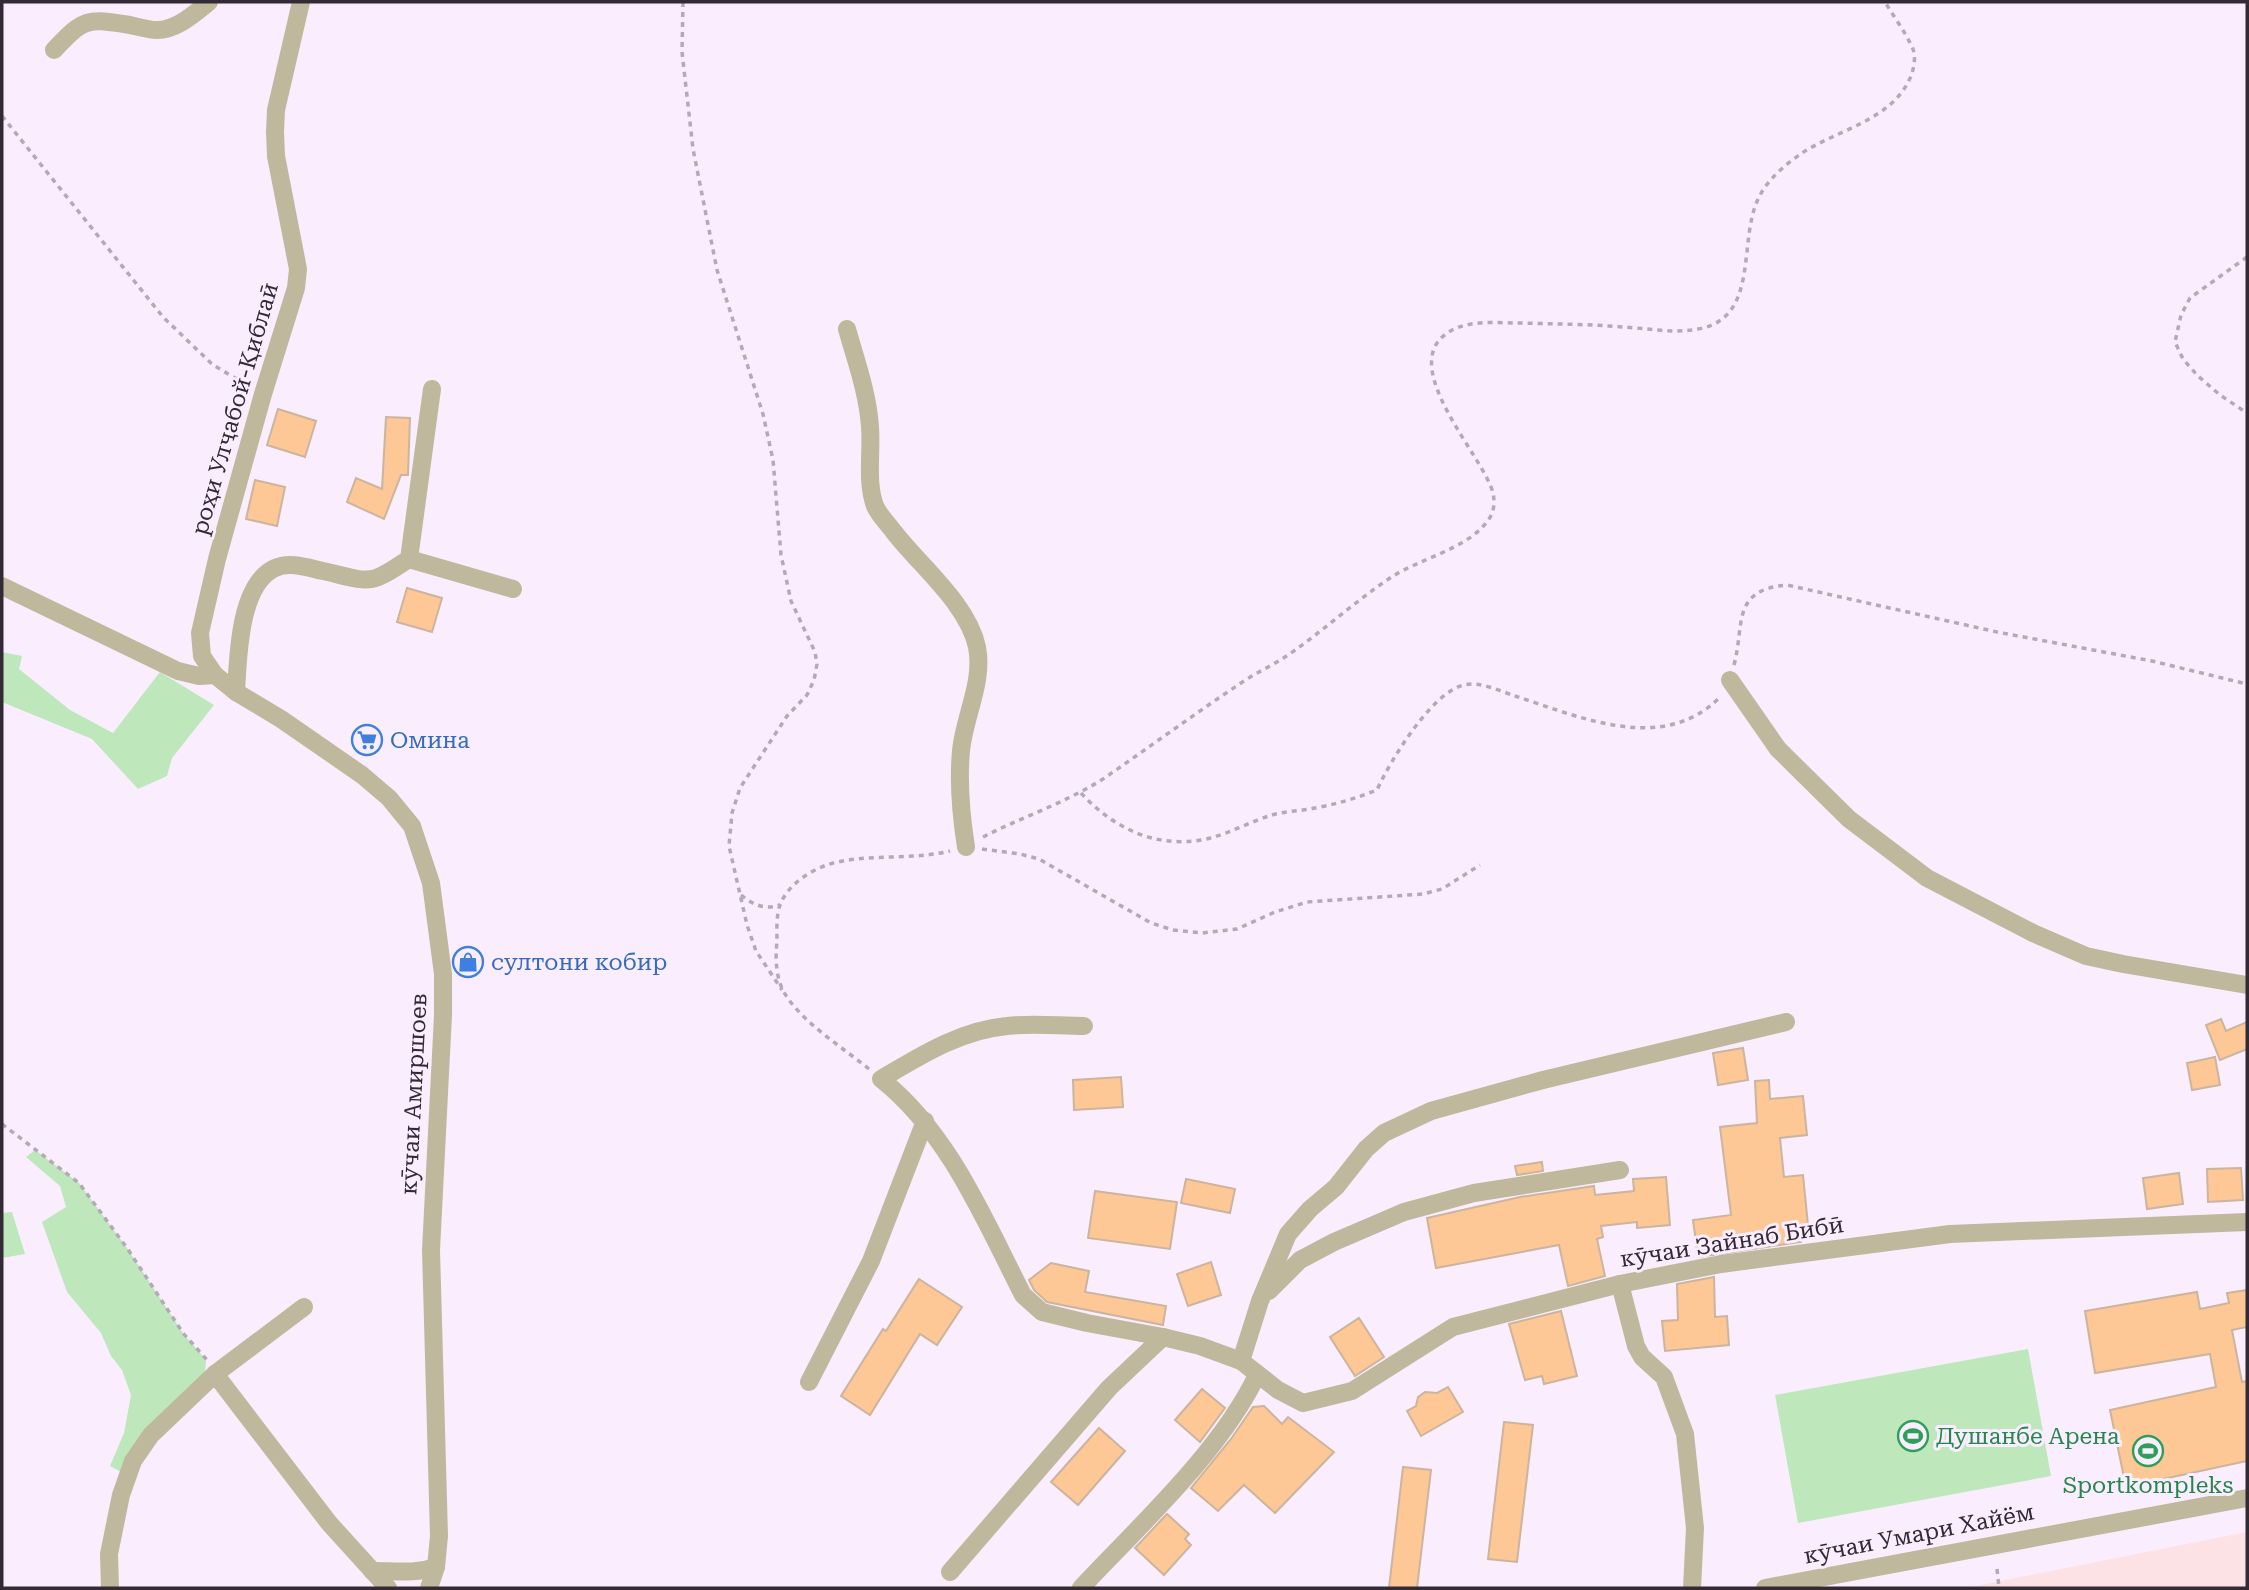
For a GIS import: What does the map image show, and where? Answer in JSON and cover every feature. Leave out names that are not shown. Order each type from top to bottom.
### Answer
[{"type":"street","points":[[54,50],[75,28],[87,22],[100,20],[158,30],[186,19],[209,2]]},
{"type":"street","name":"роҳи Улҷабой-Қиблаӣ","points":[[236,692],[215,675],[202,656],[200,633],[217,559],[262,394],[296,288],[299,269],[276,156],[275,132],[276,110],[301,2]]},
{"type":"street","points":[[847,329],[864,390],[870,425],[872,491],[876,508],[902,543],[950,597],[976,643],[979,659],[977,678],[961,750],[960,788],[967,847]]},
{"type":"street","points":[[409,559],[432,389]]},
{"type":"street","points":[[236,692],[241,635],[248,604],[262,578],[276,568],[291,565],[375,579],[409,559],[513,589]]},
{"type":"street","points":[[2,586],[178,671],[199,676],[215,675]]},
{"type":"street","points":[[1730,680],[1778,749],[1849,819],[1927,878],[2033,933],[2086,956],[2247,985]]},
{"type":"street","name":"кӯчаи Амиршоев","points":[[236,692],[281,719],[362,775],[389,798],[412,826],[431,883],[443,974],[443,1029],[431,1250],[440,1504],[436,1567],[429,1588]]},
{"type":"street","points":[[1241,1362],[1260,1301],[1288,1234],[1310,1209],[1349,1174],[1366,1150],[1384,1133],[1431,1111],[1543,1080],[1786,1023]]},
{"type":"street","points":[[881,1079],[934,1048],[985,1030],[1008,1026],[1084,1026]]},
{"type":"street","name":"кӯчаи Зайнаб Бибӣ","points":[[881,1079],[905,1097],[925,1121],[970,1190],[1023,1295],[1033,1306],[1042,1312],[1087,1323],[1200,1346],[1241,1362],[1293,1400],[1303,1403],[1352,1391],[1453,1327],[1620,1284],[1721,1264],[1950,1234],[2247,1222]]},
{"type":"street","points":[[809,1382],[871,1261],[925,1121]]},
{"type":"street","points":[[1260,1301],[1300,1260],[1334,1242],[1404,1213],[1474,1193],[1620,1170]]},
{"type":"street","points":[[1620,1284],[1636,1346],[1642,1357],[1664,1377],[1685,1434],[1695,1528],[1692,1588]]},
{"type":"street","points":[[110,1588],[109,1554],[113,1526],[133,1461],[151,1435],[215,1374],[304,1307]]},
{"type":"street","points":[[950,1572],[1109,1388],[1163,1337]]},
{"type":"street","points":[[215,1374],[330,1523],[388,1588]]},
{"type":"street","points":[[1081,1588],[1184,1477],[1243,1404],[1257,1376]]},
{"type":"street","name":"кӯчаи Умари Хайём","points":[[1765,1588],[2247,1498]]},
{"type":"street","points":[[372,1572],[403,1570],[418,1573],[436,1567]]},
{"type":"path","points":[[683,2],[682,52],[693,149],[717,270],[763,414],[773,460],[781,555],[791,601],[816,652],[817,664],[807,695],[787,716],[740,788],[732,813],[729,846],[756,951],[797,1011],[881,1079]]},
{"type":"path","points":[[783,992],[775,962],[780,905],[794,884],[816,870],[837,862],[878,857],[928,856],[967,847],[1015,821],[1081,793],[1287,655],[1392,577],[1478,532],[1490,518],[1494,508],[1493,492],[1456,430],[1439,391],[1432,366],[1434,349],[1444,335],[1461,327],[1487,322],[1587,324],[1675,330],[1699,329],[1718,322],[1731,310],[1741,293],[1749,225],[1759,197],[1773,177],[1802,153],[1864,122],[1892,104],[1907,86],[1914,69],[1914,51],[1885,2]]},
{"type":"path","points":[[2,116],[163,317],[213,365],[262,394]]},
{"type":"path","points":[[2247,257],[2190,299],[2181,315],[2175,342],[2183,359],[2198,376],[2247,413]]},
{"type":"path","points":[[1081,793],[1097,811],[1133,832],[1173,842],[1202,840],[1275,814],[1353,799],[1377,790],[1395,756],[1421,719],[1442,698],[1463,685],[1486,686],[1590,721],[1629,729],[1671,726],[1696,716],[1719,699],[1730,680],[1737,654],[1743,609],[1751,596],[1768,587],[1787,585],[1997,632],[2152,661],[2247,684]]},
{"type":"path","points":[[967,847],[1039,859],[1151,923],[1173,930],[1202,933],[1237,929],[1275,912],[1307,902],[1423,894],[1442,889],[1480,865]]},
{"type":"path","points":[[740,894],[758,906],[772,908],[780,905]]},
{"type":"path","points":[[2,1124],[79,1183],[127,1248],[183,1334],[215,1374]]},
{"type":"path","points":[[1997,1569],[1999,1588]]},
{"type":"shaded area","points":[[2247,1532],[2247,1588],[1965,1588]]},
{"type":"green space","points":[[2,652],[22,656],[19,669],[70,710],[113,733],[160,672],[214,705],[172,758],[167,776],[138,789],[92,739],[2,702]]},
{"type":"green space","points":[[35,1150],[79,1183],[127,1248],[183,1333],[206,1360],[204,1386],[121,1472],[110,1466],[124,1433],[131,1395],[122,1370],[111,1356],[101,1333],[67,1292],[42,1222],[66,1207],[60,1186],[26,1157]]},
{"type":"green space","points":[[12,1212],[25,1254],[2,1258],[2,1213]]},
{"type":"green space","name":"Душанбе Арена","points":[[2028,1349],[2051,1476],[1798,1523],[1775,1395]]},
{"type":"building","points":[[278,409],[316,421],[305,457],[267,445]]},
{"type":"building","points":[[386,417],[410,418],[408,475],[401,475],[384,519],[347,502],[356,478],[382,489]]},
{"type":"building","points":[[255,480],[285,487],[277,526],[246,519]]},
{"type":"building","points":[[407,588],[442,598],[432,632],[397,622]]},
{"type":"building","points":[[2221,1019],[2226,1031],[2247,1022],[2247,1049],[2220,1060],[2206,1025]]},
{"type":"building","points":[[1743,1048],[1748,1080],[1718,1085],[1713,1053]]},
{"type":"building","points":[[2215,1057],[2220,1085],[2192,1090],[2187,1063]]},
{"type":"building","points":[[1121,1077],[1123,1107],[1074,1110],[1073,1080]]},
{"type":"building","points":[[1769,1080],[1770,1099],[1803,1096],[1807,1135],[1780,1138],[1784,1177],[1803,1175],[1808,1225],[1799,1228],[1801,1242],[1698,1257],[1693,1220],[1731,1215],[1720,1127],[1757,1123],[1755,1081]]},
{"type":"building","points":[[1542,1162],[1543,1171],[1517,1175],[1515,1166]]},
{"type":"building","points":[[2241,1168],[2243,1200],[2208,1202],[2207,1169]]},
{"type":"building","points":[[2179,1173],[2183,1204],[2147,1209],[2143,1178]]},
{"type":"building","points":[[1666,1177],[1670,1225],[1637,1228],[1637,1222],[1601,1226],[1603,1237],[1597,1239],[1605,1276],[1568,1286],[1559,1245],[1436,1268],[1427,1218],[1520,1197],[1594,1186],[1595,1195],[1634,1191],[1633,1179]]},
{"type":"building","points":[[1186,1179],[1235,1189],[1230,1213],[1181,1203]]},
{"type":"building","points":[[1095,1191],[1177,1202],[1170,1249],[1088,1238]]},
{"type":"building","points":[[1211,1262],[1221,1295],[1188,1306],[1177,1274]]},
{"type":"building","points":[[1051,1263],[1089,1271],[1085,1292],[1166,1306],[1163,1325],[1047,1302],[1034,1290],[1029,1280]]},
{"type":"building","points":[[1714,1277],[1715,1317],[1727,1316],[1729,1345],[1665,1351],[1662,1321],[1678,1320],[1677,1284]]},
{"type":"building","points":[[919,1279],[962,1307],[937,1345],[920,1334],[870,1415],[841,1396],[883,1329],[886,1331]]},
{"type":"building","points":[[2247,1290],[2247,1327],[2232,1330],[2242,1382],[2247,1381],[2247,1461],[2126,1487],[2110,1410],[2216,1387],[2210,1354],[2095,1373],[2085,1311],[2197,1292],[2200,1309],[2229,1303],[2227,1293]]},
{"type":"building","points":[[1561,1311],[1577,1376],[1544,1384],[1542,1376],[1525,1380],[1509,1324]]},
{"type":"building","points":[[1359,1318],[1384,1357],[1355,1376],[1330,1337]]},
{"type":"building","points":[[1448,1387],[1463,1412],[1421,1436],[1407,1411],[1416,1406],[1418,1397],[1425,1392],[1437,1393]]},
{"type":"building","points":[[1202,1389],[1225,1408],[1200,1442],[1175,1420]]},
{"type":"building","points":[[1264,1406],[1282,1424],[1288,1417],[1334,1452],[1275,1513],[1244,1485],[1218,1511],[1191,1488],[1253,1407]]},
{"type":"building","points":[[1504,1422],[1533,1425],[1517,1562],[1488,1559]]},
{"type":"building","points":[[1099,1428],[1125,1451],[1078,1505],[1051,1482]]},
{"type":"building","points":[[1403,1467],[1431,1470],[1417,1588],[1389,1588]]},
{"type":"building","points":[[1167,1514],[1189,1534],[1185,1539],[1191,1545],[1164,1575],[1135,1548]]},
{"type":"place","name":"Омина","points":[[367,740]]},
{"type":"place","name":"султони кобир","points":[[468,962]]},
{"type":"place","name":"Душанбе Арена","points":[[1913,1436]]},
{"type":"place","name":"Sportkompleks","points":[[2148,1451]]}]
